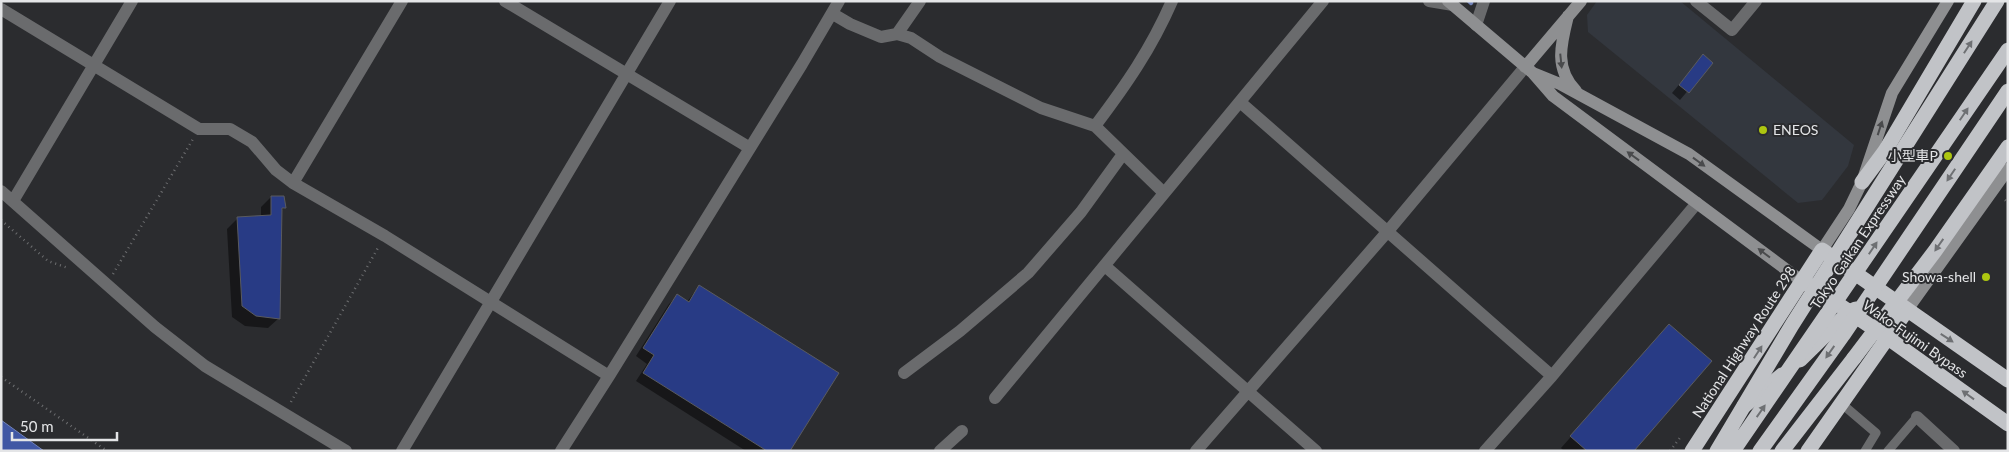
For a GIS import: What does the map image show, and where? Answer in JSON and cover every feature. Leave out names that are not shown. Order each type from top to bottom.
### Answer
[{"type":"highway","points":[[1862,182],[1885,151],[1974,1]]},
{"type":"highway","points":[[1717,451],[1797,317],[1997,1]]},
{"type":"highway","name":"Tokyo Gaikan Expressway","points":[[1733,451],[2008,50]]},
{"type":"highway","points":[[1760,451],[1842,335],[2008,91]]},
{"type":"highway","points":[[1782,451],[1935,251],[2008,147]]},
{"type":"highway","name":"National Highway Route 298","points":[[1692,451],[1822,250]]},
{"type":"highway","name":"Wako-Fujimi Bypass","points":[[1822,250],[2008,380]]},
{"type":"highway","name":"Wako-Fujimi Bypass","points":[[1803,282],[1888,338],[2008,424]]},
{"type":"highway","points":[[1702,438],[1794,366],[1849,312],[1885,295]]},
{"type":"highway","points":[[1808,451],[1907,310]]},
{"type":"highway","points":[[1797,451],[1811,433],[1832,417]]},
{"type":"street","points":[[13,201],[132,1]]},
{"type":"street","points":[[294,183],[402,1]]},
{"type":"street","points":[[505,1],[750,148]]},
{"type":"street","points":[[402,451],[670,1]]},
{"type":"street","points":[[561,451],[610,376],[833,14],[839,1]]},
{"type":"street","points":[[897,34],[920,1]]},
{"type":"street","points":[[1095,126],[1131,78],[1151,46],[1172,1]]},
{"type":"street","points":[[995,398],[1323,1]]},
{"type":"street","points":[[1429,1],[1436,4],[1451,3],[1529,70],[1553,96],[1803,282]]},
{"type":"street","points":[[1476,25],[1484,1]]},
{"type":"street","points":[[1196,451],[1529,70],[1581,1]]},
{"type":"street","points":[[1696,1],[1732,30],[1756,1]]},
{"type":"street","points":[[1529,70],[1560,84],[1689,154],[1822,250],[1849,210],[1862,182],[1892,93],[1948,1]]},
{"type":"street","points":[[1,9],[199,129],[230,129],[252,142],[276,170],[294,183],[385,236],[610,376]]},
{"type":"street","points":[[833,14],[850,24],[881,37],[897,34],[912,38],[940,57],[1041,108],[1095,126],[1164,194]]},
{"type":"street","points":[[1568,16],[1561,47],[1561,66],[1573,88],[1584,98]]},
{"type":"street","points":[[1240,102],[1552,376]]},
{"type":"street","points":[[904,373],[960,331],[1028,273],[1081,212],[1123,154]]},
{"type":"street","points":[[1907,310],[2007,171]]},
{"type":"street","points":[[1,191],[154,328],[206,366],[346,451]]},
{"type":"street","points":[[1485,451],[1552,376],[1698,204]]},
{"type":"street","points":[[1104,266],[1316,451]]},
{"type":"street","points":[[1917,417],[1954,451]]},
{"type":"street","points":[[940,451],[962,431]]},
{"type":"lane","points":[[1842,404],[1876,433],[1865,451]]},
{"type":"lane","points":[[1888,451],[1917,417]]},
{"type":"path","points":[[107,285],[199,129]]},
{"type":"path","points":[[1,220],[48,262],[66,268],[87,268]]},
{"type":"path","points":[[284,414],[385,236]]},
{"type":"path","points":[[1,377],[107,451]]},
{"type":"path","points":[[1670,451],[1682,435]]},
{"type":"shaded area","name":"ENEOS","points":[[1597,1],[1680,1],[1854,145],[1848,166],[1822,200],[1798,203],[1588,32],[1587,15]]},
{"type":"water","points":[[1,420],[44,451],[1,451]]},
{"type":"building","points":[[1703,54],[1713,63],[1689,93],[1679,85]]},
{"type":"building","points":[[271,196],[284,196],[286,208],[282,208],[280,319],[256,316],[242,306],[237,217],[271,215]]},
{"type":"building","points":[[699,285],[839,373],[790,451],[767,451],[643,373],[654,355],[643,348],[677,294],[689,302]]},
{"type":"building","points":[[1669,324],[1712,361],[1634,451],[1587,451],[1570,436]]},
{"type":"place","name":"ENEOS","points":[[1763,130]]},
{"type":"place","name":"小型車P","points":[[1948,156]]},
{"type":"place","name":"Showa-shell","points":[[1986,277]]}]
